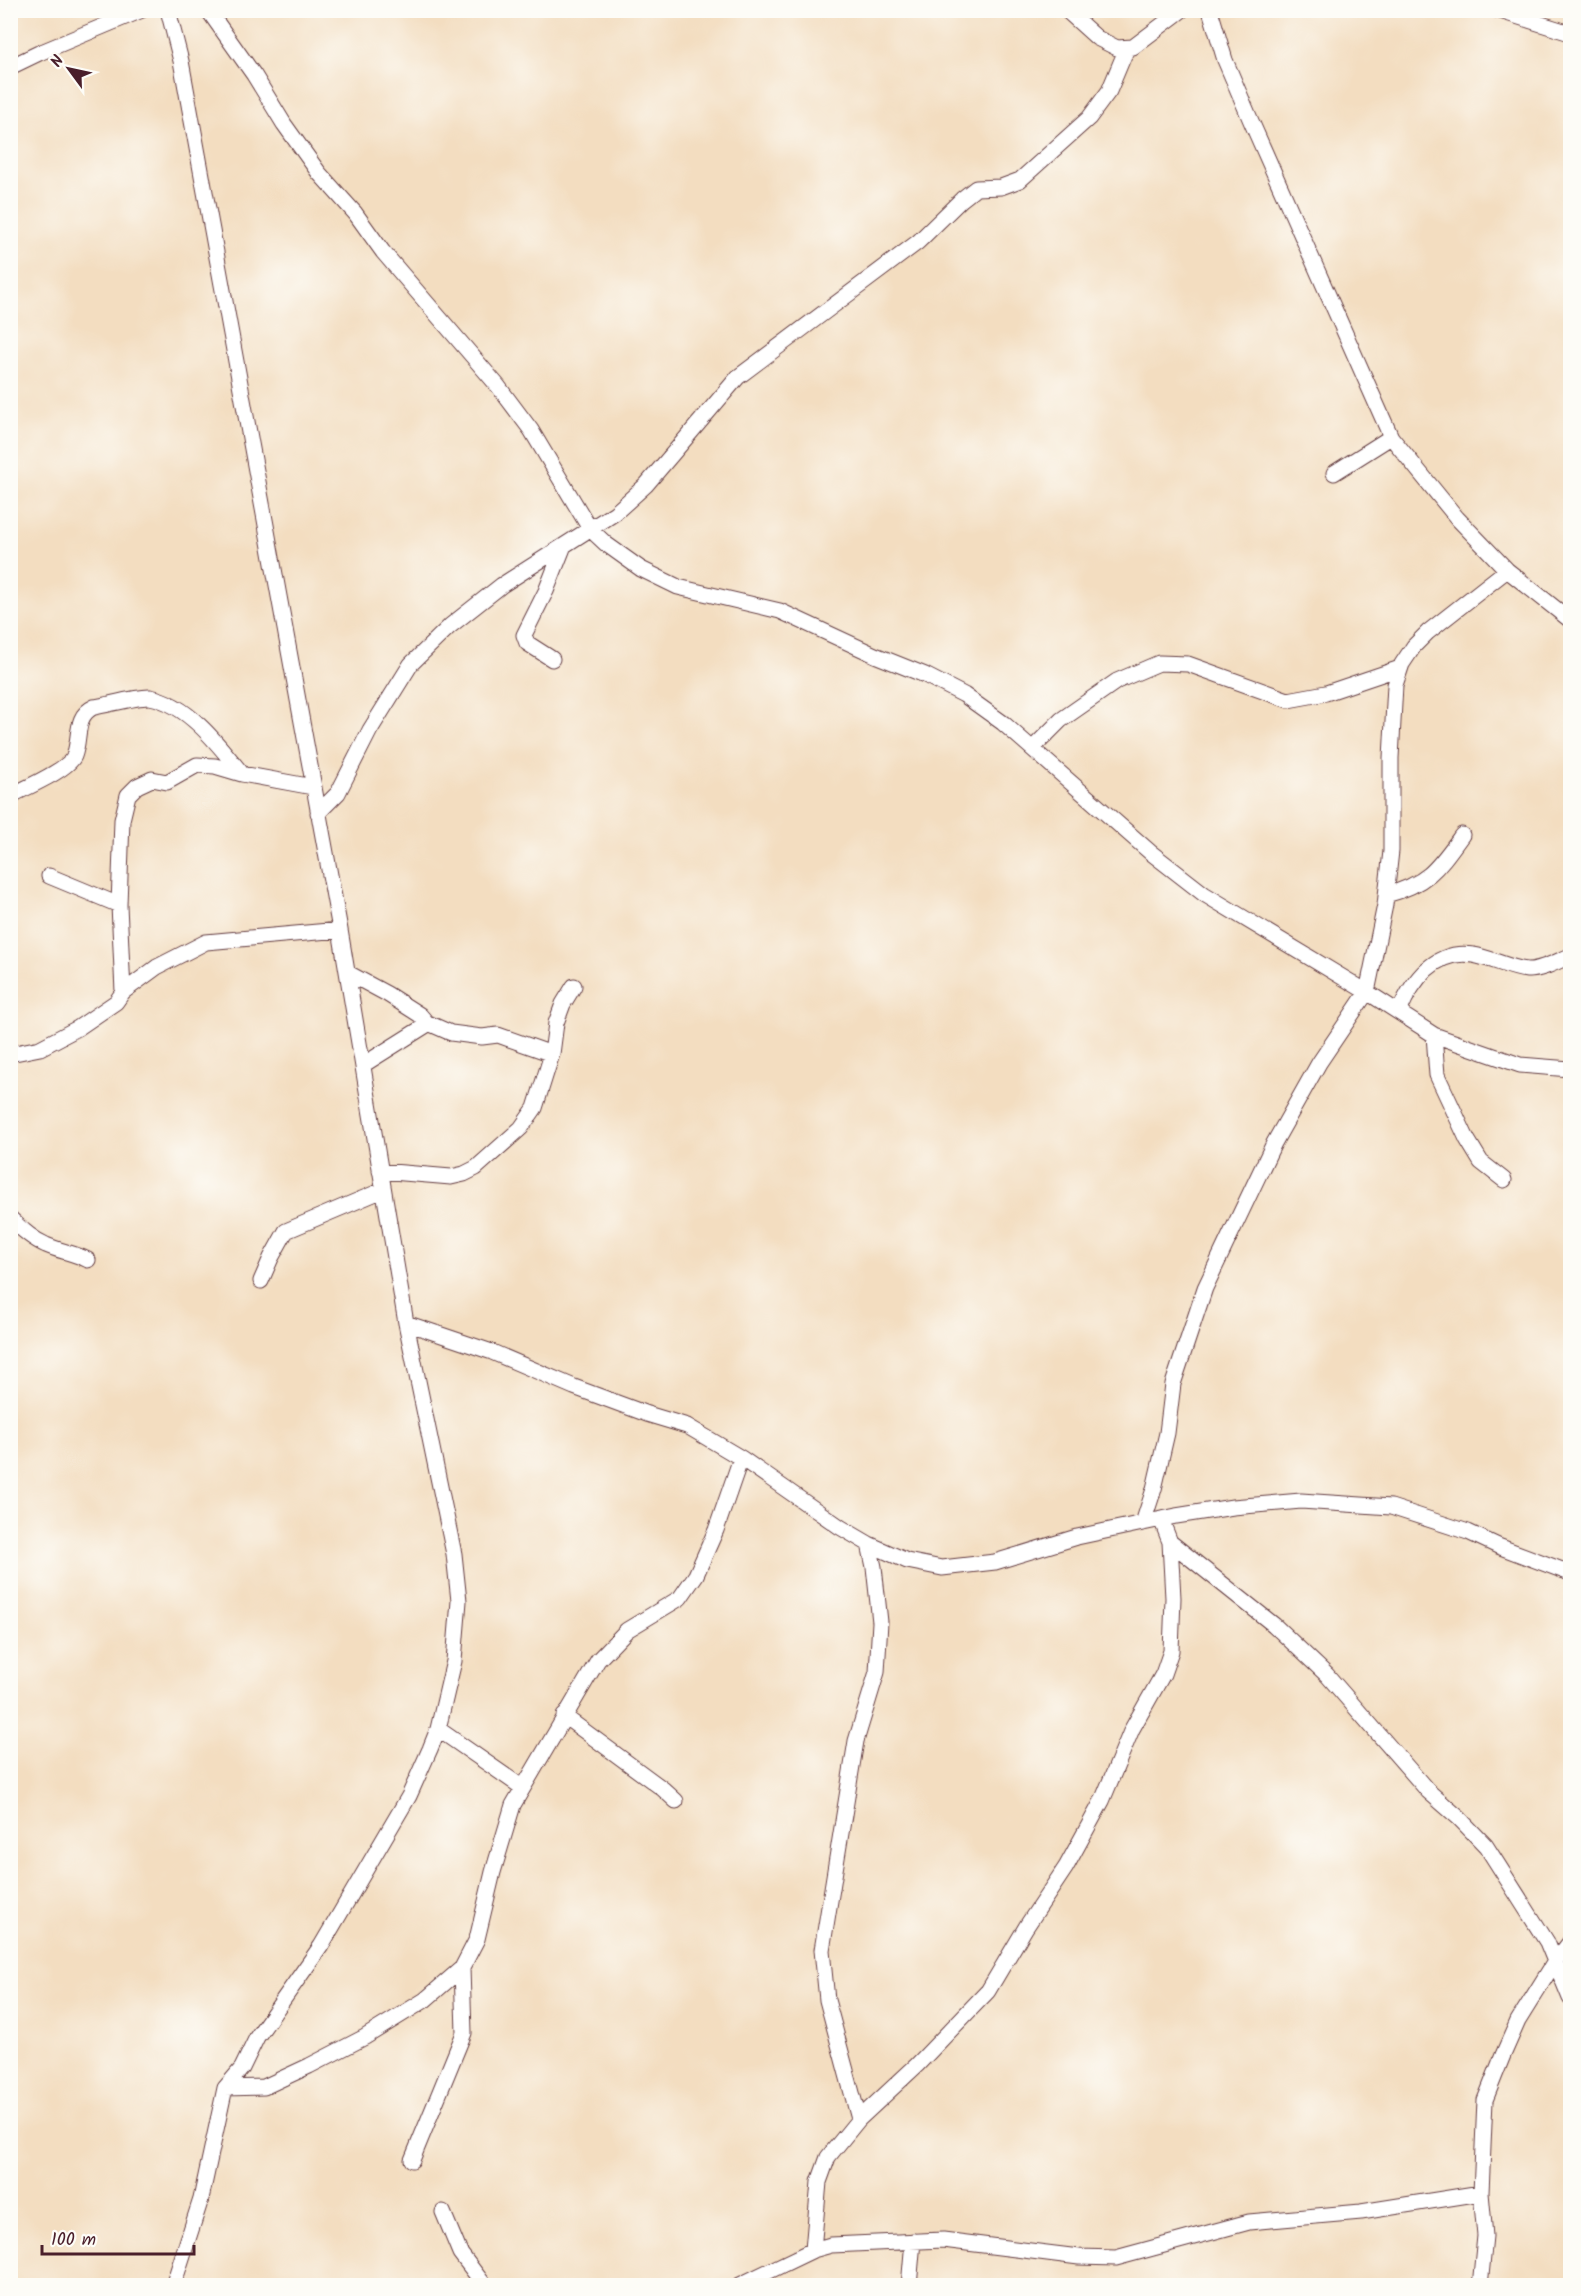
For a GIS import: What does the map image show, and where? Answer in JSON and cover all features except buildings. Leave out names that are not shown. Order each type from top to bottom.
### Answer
[{"type":"street","points":[[10,67],[142,10]]},
{"type":"street","points":[[168,10],[181,61],[348,973],[406,1323],[454,1554],[459,1601],[454,1661],[438,1730],[409,1796],[378,1851],[321,1946],[257,2037],[242,2068],[225,2088],[201,2199],[172,2286]]},
{"type":"street","points":[[208,10],[319,173],[355,213],[383,252],[479,363],[531,430],[590,529],[606,544],[641,569],[678,587],[780,611],[875,655],[925,675],[964,695],[1003,723],[1150,852],[1204,894],[1400,1012],[1434,1035],[1520,1065],[1570,1069]]},
{"type":"street","points":[[1066,10],[1097,38],[1117,48],[1133,47],[1182,10]]},
{"type":"street","points":[[1210,10],[1226,60],[1247,111],[1391,437],[1457,518],[1507,570],[1570,620]]},
{"type":"street","points":[[1497,10],[1570,33]]},
{"type":"street","points":[[318,813],[338,793],[370,730],[411,664],[450,626],[502,585],[615,513],[646,485],[738,377],[918,242],[976,188],[1001,186],[1020,180],[1089,118],[1109,91],[1127,48]]},
{"type":"street","points":[[1334,473],[1391,437]]},
{"type":"street","points":[[552,659],[527,643],[524,635],[546,591],[563,548]]},
{"type":"street","points":[[1143,1523],[1154,1489],[1167,1433],[1173,1384],[1205,1288],[1247,1195],[1284,1124],[1319,1063],[1367,992],[1386,895],[1390,851],[1391,758],[1395,685],[1400,668],[1414,646],[1428,632],[1507,570]]},
{"type":"street","points":[[1033,748],[1061,720],[1117,681],[1159,663],[1188,664],[1288,700],[1326,693],[1400,668]]},
{"type":"street","points":[[10,796],[68,765],[75,754],[81,718],[86,710],[148,697],[171,704],[207,731],[242,774]]},
{"type":"street","points":[[123,992],[118,905],[122,820],[128,795],[145,782],[152,779],[167,782],[197,765],[215,766],[242,774],[313,787]]},
{"type":"street","points":[[1386,895],[1407,890],[1436,871],[1462,835]]},
{"type":"street","points":[[49,876],[118,905]]},
{"type":"street","points":[[10,1054],[40,1048],[78,1028],[116,1002],[123,992],[157,967],[206,942],[340,930]]},
{"type":"street","points":[[1400,1012],[1409,990],[1420,976],[1430,966],[1449,957],[1472,955],[1502,965],[1529,970],[1570,957]]},
{"type":"street","points":[[348,973],[387,994],[420,1015],[426,1022],[451,1033],[482,1037],[498,1035],[552,1054]]},
{"type":"street","points":[[380,1172],[451,1177],[464,1174],[476,1168],[521,1128],[535,1108],[552,1054],[556,1023],[563,1004],[574,986]]},
{"type":"street","points":[[363,1065],[425,1026],[426,1022]]},
{"type":"street","points":[[1434,1035],[1437,1075],[1467,1139],[1481,1162],[1504,1180]]},
{"type":"street","points":[[261,1281],[286,1230],[383,1190]]},
{"type":"street","points":[[10,1218],[21,1230],[46,1245],[75,1253],[88,1260]]},
{"type":"street","points":[[406,1323],[492,1352],[574,1387],[647,1414],[687,1426],[741,1458],[840,1527],[869,1544],[907,1561],[942,1568],[996,1562],[1077,1537],[1143,1523],[1233,1506],[1301,1501],[1391,1508],[1468,1532],[1498,1546],[1570,1573]]},
{"type":"street","points":[[225,2088],[264,2087],[318,2061],[365,2037],[425,2000],[462,1968],[477,1939],[513,1805],[598,1660],[627,1630],[680,1598],[696,1575],[716,1530],[741,1458]]},
{"type":"street","points":[[813,2250],[819,2182],[828,2157],[859,2119],[917,2065],[988,1991],[1026,1927],[1066,1868],[1102,1801],[1132,1729],[1163,1674],[1171,1650],[1173,1598],[1170,1542],[1161,1520]]},
{"type":"street","points":[[1170,1542],[1275,1625],[1327,1675],[1428,1791],[1486,1846],[1521,1898],[1556,1960],[1570,1998]]},
{"type":"street","points":[[859,2119],[827,2000],[822,1950],[856,1741],[877,1672],[880,1622],[874,1566],[869,1544]]},
{"type":"street","points":[[564,1716],[676,1801]]},
{"type":"street","points":[[438,1730],[523,1788]]},
{"type":"street","points":[[1480,2286],[1485,2236],[1481,2193],[1485,2100],[1518,2021],[1570,1942]]},
{"type":"street","points":[[412,2160],[464,2033],[462,1968]]},
{"type":"street","points":[[738,2286],[813,2250],[831,2245],[943,2240],[1079,2257],[1116,2258],[1249,2222],[1361,2212],[1481,2193]]},
{"type":"street","points":[[443,2212],[460,2253],[485,2286]]},
{"type":"street","points":[[909,2286],[913,2241]]}]
